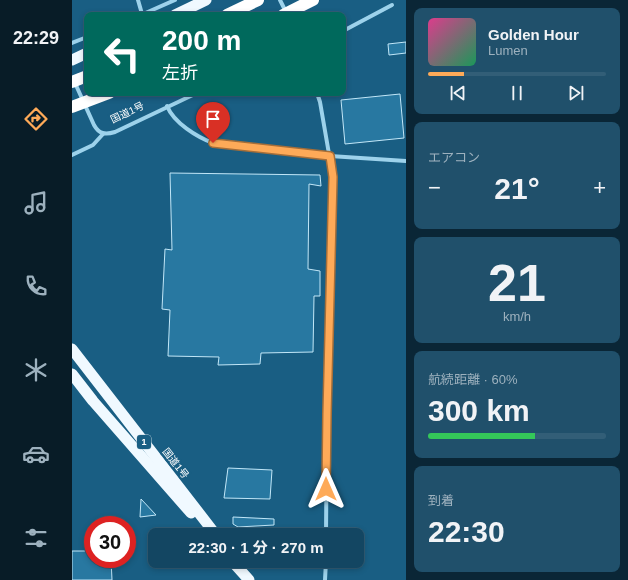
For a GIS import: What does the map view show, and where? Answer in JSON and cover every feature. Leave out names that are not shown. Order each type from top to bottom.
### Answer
[{"type":"highway","points":[[181,12],[206,0]]},
{"type":"highway","points":[[233,12],[258,0]]},
{"type":"highway","points":[[289,12],[313,0]]},
{"type":"highway","points":[[72,60],[84,54]]},
{"type":"highway","points":[[72,82],[84,77]]},
{"type":"highway","points":[[72,107],[101,96]]},
{"type":"highway","name":"国道1号","points":[[72,350],[211,528]]},
{"type":"highway","name":"国道1号","points":[[72,374],[93,402],[204,528]]},
{"type":"highway","points":[[239,568],[250,580]]},
{"type":"highway","points":[[242,568],[250,580]]},
{"type":"street","points":[[138,0],[140,12]]},
{"type":"street","points":[[148,12],[175,0]]},
{"type":"street","points":[[280,0],[286,12]]},
{"type":"street","points":[[346,29],[392,5]]},
{"type":"street","points":[[72,43],[84,38]]},
{"type":"street","points":[[72,76],[94,125],[97,130],[103,134]]},
{"type":"street","name":"国道1号","points":[[72,156],[93,145],[103,134],[115,132],[190,96]]},
{"type":"street","points":[[318,96],[333,177],[327,414],[326,528]]},
{"type":"street","points":[[167,106],[170,114],[191,132],[204,140],[213,143],[330,156],[406,161]]},
{"type":"street","points":[[326,568],[326,580]]},
{"type":"building","points":[[406,42],[406,53],[389,55],[388,44]]},
{"type":"building","points":[[400,94],[404,138],[345,144],[341,100]]},
{"type":"building","points":[[170,173],[320,175],[321,186],[309,184],[308,269],[320,271],[320,296],[314,296],[313,352],[261,353],[260,364],[218,365],[219,357],[168,356],[170,310],[162,309],[165,249],[172,250]]},
{"type":"building","points":[[228,468],[272,470],[270,499],[224,498]]},
{"type":"building","points":[[141,499],[156,515],[140,517]]},
{"type":"building","points":[[233,517],[274,519],[274,525],[238,527],[233,524]]},
{"type":"building","points":[[72,551],[84,551],[84,568],[111,568],[112,580],[72,580]]},
{"type":"route","points":[[213,143],[330,156],[333,177],[326,489]]}]
